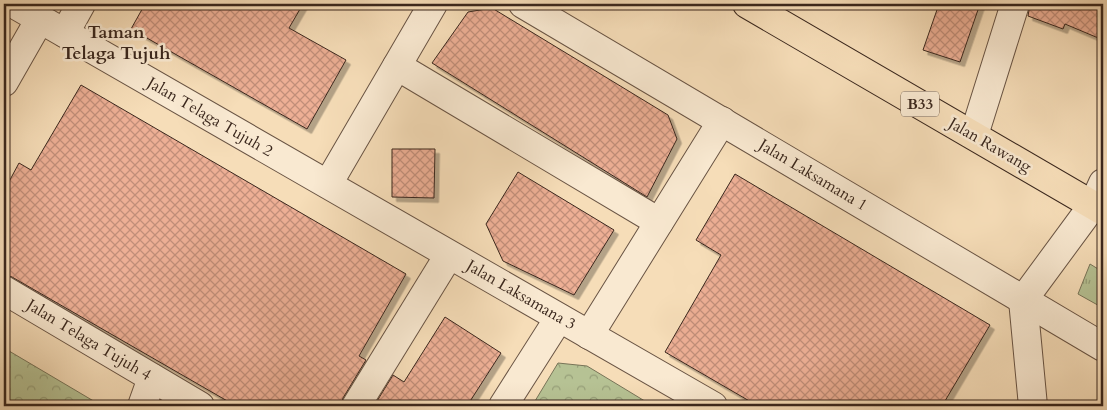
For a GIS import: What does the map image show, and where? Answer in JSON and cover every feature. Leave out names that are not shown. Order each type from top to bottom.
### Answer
[{"type":"main road","name":"Jalan Rawang","points":[[747,4],[974,136],[1100,199]]},
{"type":"street","name":"Jalan Telaga Tujuh 2","points":[[14,4],[328,184]]},
{"type":"street","points":[[65,33],[81,4]]},
{"type":"street","points":[[328,184],[433,4]]},
{"type":"street","name":"Jalan Laksamana 1","points":[[523,4],[1103,346]]},
{"type":"street","points":[[974,136],[1015,4]]},
{"type":"street","points":[[4,82],[40,19]]},
{"type":"street","points":[[397,66],[659,222]]},
{"type":"street","points":[[589,335],[722,121]]},
{"type":"street","name":"Jalan Laksamana 3","points":[[328,184],[713,406]]},
{"type":"street","points":[[1033,406],[1024,300],[1100,199]]},
{"type":"street","points":[[356,406],[450,255]]},
{"type":"street","name":"Jalan Telaga Tujuh 4","points":[[4,290],[200,406]]},
{"type":"street","points":[[503,406],[559,318]]},
{"type":"street","points":[[142,406],[152,378]]},
{"type":"green space","points":[[1090,264],[1103,272],[1103,308],[1078,294]]},
{"type":"green space","points":[[4,348],[102,406],[4,406]]},
{"type":"green space","points":[[558,363],[587,366],[653,406],[532,406]]},
{"type":"building","points":[[145,4],[303,4],[289,28],[346,60],[307,129],[131,29]]},
{"type":"building","points":[[939,4],[980,4],[960,62],[923,50]]},
{"type":"building","points":[[1030,4],[1103,4],[1103,40],[1065,24],[1063,29],[1028,16]]},
{"type":"building","points":[[492,8],[668,115],[677,139],[647,197],[432,63],[468,12]]},
{"type":"building","points":[[81,85],[406,274],[359,356],[366,360],[340,406],[236,406],[4,274],[4,191],[19,163],[31,170]]},
{"type":"building","points":[[392,149],[435,149],[434,198],[392,197]]},
{"type":"building","points":[[518,172],[614,230],[574,295],[503,261],[486,224]]},
{"type":"building","points":[[735,174],[990,325],[942,406],[758,406],[665,352],[721,255],[696,240]]},
{"type":"building","points":[[445,317],[501,353],[467,406],[374,406],[393,375],[404,382]]},
{"type":"district","name":"Taman Telaga Tujuh","points":[[116,42]]}]
